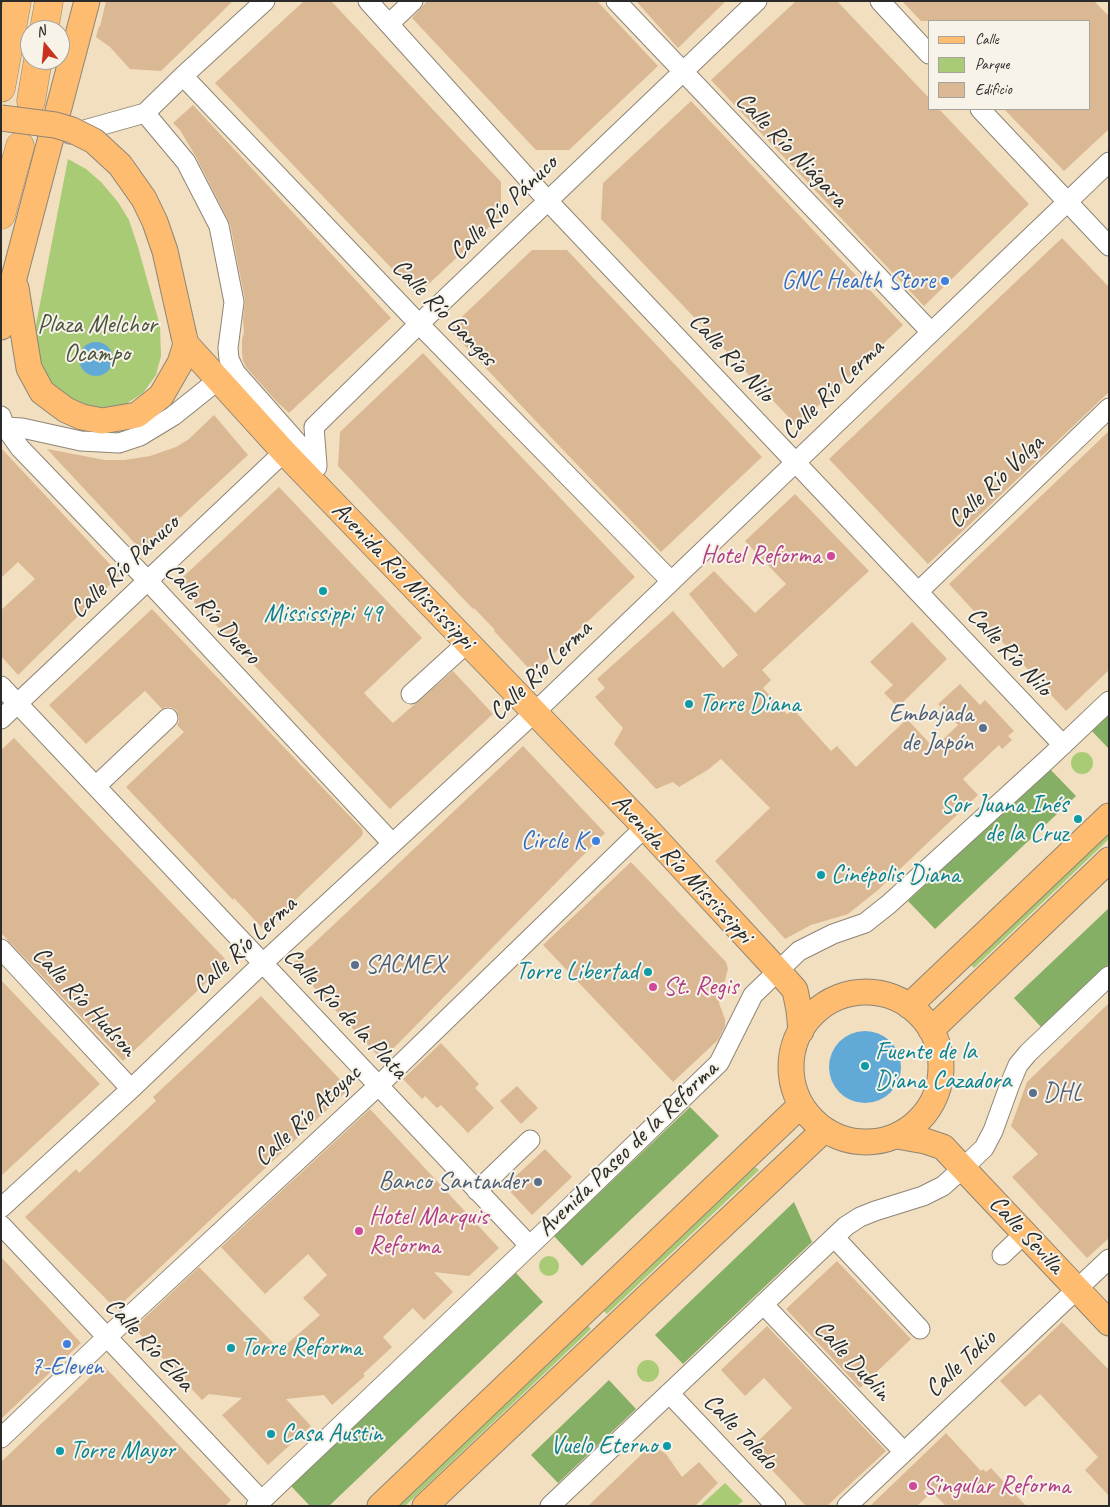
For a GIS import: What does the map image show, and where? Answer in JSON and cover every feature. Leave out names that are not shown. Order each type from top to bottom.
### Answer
[{"type":"highway","points":[[1,88],[17,1]]},
{"type":"highway","points":[[46,20],[49,1]]},
{"type":"highway","points":[[31,101],[36,70]]},
{"type":"highway","points":[[1,215],[20,146]]},
{"type":"main road","points":[[1,327],[14,278],[62,134],[87,1]]},
{"type":"main road","name":"Avenida Río Mississippi","points":[[1,118],[64,127],[62,134],[84,134],[107,151],[120,165],[144,199],[155,222],[185,340],[218,380],[284,452],[318,477],[467,642],[645,827],[787,981]]},
{"type":"main road","points":[[14,278],[28,368],[42,392],[66,410],[82,418],[102,421],[136,414],[161,396],[180,362],[185,340]]},
{"type":"main road","points":[[909,1006],[1109,816]]},
{"type":"main road","points":[[931,1030],[1109,860]]},
{"type":"main road","points":[[787,981],[815,997],[839,998]]},
{"type":"main road","points":[[787,981],[799,1010],[801,1031]]},
{"type":"main road","points":[[874,992],[897,999],[909,1006],[918,1012],[931,1030],[940,1054],[941,1078],[934,1101],[919,1122],[897,1136],[873,1143],[847,1141],[824,1130],[805,1113],[793,1090],[790,1064],[795,1040],[809,1018],[827,1002],[850,994],[874,992]]},
{"type":"main road","points":[[897,1136],[943,1146],[934,1101]]},
{"type":"main road","points":[[380,1506],[801,1105]]},
{"type":"main road","points":[[425,1506],[824,1130]]},
{"type":"main road","name":"Calle Sevilla","points":[[943,1146],[1109,1323]]},
{"type":"street","points":[[62,134],[145,113],[265,1]]},
{"type":"street","name":"Calle Río Nilo","points":[[368,1],[548,201],[1063,745]]},
{"type":"street","points":[[389,24],[413,1]]},
{"type":"street","name":"Calle Río Niágara","points":[[616,1],[931,332]]},
{"type":"street","name":"Calle Río Pánuco","points":[[318,477],[314,427],[757,1]]},
{"type":"street","points":[[880,1],[928,53]]},
{"type":"street","name":"Calle Río Ganges","points":[[183,76],[419,324],[671,582]]},
{"type":"street","points":[[981,110],[1109,246]]},
{"type":"street","points":[[145,113],[186,162],[219,226],[234,302],[228,348],[229,359],[235,372],[318,477]]},
{"type":"street","name":"Calle Río Lerma","points":[[1,1208],[534,713],[1066,201],[1109,162]]},
{"type":"street","points":[[3,421],[22,428],[81,441],[119,443],[140,436],[172,416],[218,380]]},
{"type":"street","name":"Calle Río Volga","points":[[918,592],[1109,408]]},
{"type":"street","name":"Calle Río Duero","points":[[3,421],[20,448],[148,581],[392,843]]},
{"type":"street","name":"Calle Río Pánuco","points":[[1,719],[284,452]]},
{"type":"street","points":[[410,694],[467,642]]},
{"type":"street","name":"Calle Río de la Plata","points":[[1,686],[529,1246]]},
{"type":"street","name":"Avenida Paseo de la Reforma","points":[[258,1503],[719,1063],[753,995],[787,981],[799,951],[833,934],[865,923],[889,904],[1109,701]]},
{"type":"street","points":[[96,786],[168,718]]},
{"type":"street","name":"Calle Río Atoyac","points":[[1,1438],[378,1086],[645,827]]},
{"type":"street","name":"Calle Río Hudson","points":[[1,949],[131,1089]]},
{"type":"street","points":[[550,1506],[846,1226],[860,1217],[875,1211],[923,1196],[942,1186],[963,1168],[984,1148],[993,1131],[1018,1065],[1028,1053],[1109,976]]},
{"type":"street","points":[[477,1191],[530,1140]]},
{"type":"street","name":"Calle Río Elba","points":[[1,1225],[107,1337],[258,1503]]},
{"type":"street","points":[[1002,1255],[1025,1233]]},
{"type":"street","points":[[834,1237],[920,1329]]},
{"type":"street","name":"Calle Tokio","points":[[847,1506],[904,1452],[951,1418],[1077,1289],[1109,1259]]},
{"type":"street","name":"Calle Dublin","points":[[763,1304],[904,1452]]},
{"type":"street","name":"Calle Toledo","points":[[669,1393],[776,1506]]},
{"type":"green space","name":"Plaza Melchor Ocampo","points":[[68,159],[86,169],[101,182],[118,202],[129,220],[160,326],[161,356],[156,375],[143,393],[118,409],[89,411],[65,402],[40,371],[33,340]]},
{"type":"green space","points":[[1109,712],[1109,749],[1090,729]]},
{"type":"green space","points":[[1082,752],[1090,755],[1093,763],[1090,771],[1082,774],[1074,771],[1071,763],[1074,755]]},
{"type":"green space","points":[[1049,768],[1076,796],[935,929],[908,901]]},
{"type":"green space","points":[[1109,834],[1109,839],[974,968],[971,965]]},
{"type":"green space","points":[[1109,908],[1109,964],[1042,1028],[1014,998]]},
{"type":"green space","points":[[690,1107],[719,1136],[582,1266],[554,1236]]},
{"type":"green space","points":[[755,1167],[759,1170],[607,1314],[604,1311]]},
{"type":"green space","points":[[794,1202],[812,1242],[683,1364],[655,1335]]},
{"type":"green space","points":[[545,1256],[553,1256],[559,1262],[559,1270],[553,1276],[545,1276],[539,1270],[539,1262]]},
{"type":"green space","points":[[516,1273],[543,1302],[329,1506],[310,1506],[291,1486]]},
{"type":"green space","points":[[588,1326],[591,1329],[405,1506],[399,1506]]},
{"type":"green space","points":[[648,1360],[656,1363],[659,1371],[656,1379],[648,1382],[640,1379],[637,1371],[640,1363]]},
{"type":"green space","points":[[609,1380],[636,1409],[558,1483],[531,1455]]},
{"type":"green space","points":[[725,1483],[743,1501],[737,1506],[700,1506]]},
{"type":"water","points":[[96,342],[103,343],[108,347],[112,352],[112,366],[108,371],[103,375],[96,376],[89,375],[84,371],[80,366],[79,359],[80,352],[84,347],[89,343]]},
{"type":"water","name":"Fuente de la Diana Cazadora","points":[[865,1031],[885,1037],[895,1047],[901,1067],[895,1087],[885,1097],[865,1103],[845,1097],[835,1087],[829,1067],[835,1047],[845,1037]]},
{"type":"building","points":[[106,1],[233,1],[161,71],[130,69],[110,47],[96,37]]},
{"type":"building","points":[[304,1],[331,1],[501,182],[501,216],[417,295],[215,83]]},
{"type":"building","points":[[427,1],[597,1],[658,66],[569,150],[536,150],[412,18]]},
{"type":"building","points":[[636,1],[726,1],[678,48]]},
{"type":"building","points":[[796,1],[837,1],[928,97],[928,110],[940,110],[1029,204],[924,306],[711,80]]},
{"type":"building","points":[[902,1],[1094,1],[1109,16],[1109,129],[1064,171],[1005,110],[1090,110],[1090,20],[921,21]]},
{"type":"building","points":[[691,101],[903,325],[797,426],[601,219],[603,183]]},
{"type":"building","points":[[193,105],[391,318],[289,413],[276,401],[246,367],[243,361],[242,340],[245,300],[230,224],[196,157],[180,130],[173,123]]},
{"type":"building","points":[[1062,238],[1109,287],[1109,392],[928,564],[829,459]]},
{"type":"building","points":[[532,250],[567,250],[762,457],[661,552],[449,329]]},
{"type":"building","points":[[423,353],[635,577],[533,673],[495,630],[338,466],[340,432]]},
{"type":"building","points":[[214,415],[248,455],[143,552],[47,449],[105,460],[124,460],[150,456],[176,447],[189,439]]},
{"type":"building","points":[[1109,431],[1109,670],[1066,711],[949,584]]},
{"type":"building","points":[[1,448],[120,575],[18,675],[1,656],[1,610],[35,579],[18,562],[1,578]]},
{"type":"building","points":[[279,487],[422,638],[364,693],[380,710],[393,723],[453,671],[493,714],[390,809],[182,589],[182,578]]},
{"type":"building","points":[[795,494],[869,571],[762,670],[771,680],[763,688],[787,714],[794,710],[831,751],[837,746],[856,767],[907,719],[934,748],[958,725],[938,704],[960,684],[980,705],[985,700],[1014,731],[1008,736],[1012,740],[1002,749],[999,745],[963,779],[978,795],[878,890],[848,914],[811,925],[785,939],[715,861],[770,808],[721,759],[709,769],[679,787],[673,782],[656,789],[614,744],[623,728],[595,697],[605,688],[597,679],[673,611],[723,668],[738,655],[689,594],[714,571],[755,613],[786,584],[745,541]]},
{"type":"building","points":[[152,609],[362,829],[361,837],[264,930],[126,787],[184,732],[177,725],[179,716],[176,710],[171,707],[162,709],[145,691],[86,744],[49,705]]},
{"type":"building","points":[[912,622],[947,659],[898,707],[884,693],[893,685],[870,662]]},
{"type":"building","points":[[14,738],[228,962],[123,1061],[1,933],[1,750]]},
{"type":"building","points":[[523,746],[605,833],[382,1060],[292,964]]},
{"type":"building","name":"Torre Libertad","points":[[631,862],[726,962],[728,969],[719,1003],[725,1019],[725,1026],[718,1040],[673,1082],[543,945]]},
{"type":"building","points":[[1,980],[100,1084],[1,1176]]},
{"type":"building","points":[[261,996],[349,1089],[116,1309],[25,1217],[76,1169],[79,1173],[156,1101],[153,1097]]},
{"type":"building","points":[[1109,1003],[1109,1238],[1087,1258],[1012,1177],[1038,1154],[1011,1126],[1027,1082]]},
{"type":"building","points":[[441,1043],[479,1084],[475,1088],[494,1108],[468,1133],[441,1105],[437,1108],[425,1096],[422,1099],[403,1079]]},
{"type":"building","points":[[517,1086],[538,1108],[521,1124],[500,1101]]},
{"type":"building","points":[[370,1109],[499,1248],[469,1276],[434,1272],[453,1292],[424,1320],[413,1308],[383,1337],[392,1347],[363,1374],[365,1376],[332,1405],[324,1395],[286,1399],[311,1426],[268,1465],[222,1415],[242,1398],[209,1394],[202,1400],[134,1328],[199,1267],[280,1350],[320,1315],[303,1298],[327,1275],[308,1254],[265,1294],[221,1247]]},
{"type":"building","name":"Banco Santander","points":[[545,1149],[572,1177],[532,1215],[505,1186]]},
{"type":"building","points":[[1,1257],[81,1343],[1,1419]]},
{"type":"building","points":[[837,1261],[911,1339],[860,1388],[786,1309]]},
{"type":"building","points":[[1062,1322],[1109,1370],[1109,1496],[1085,1470],[1098,1457],[1040,1394],[1025,1407],[1000,1381]]},
{"type":"building","points":[[767,1326],[886,1451],[827,1506],[806,1506],[751,1448],[792,1408],[764,1378],[745,1396],[721,1370]]},
{"type":"building","points":[[103,1365],[231,1500],[225,1506],[1,1506],[1,1462]]},
{"type":"building","points":[[946,1433],[981,1471],[983,1469],[986,1472],[991,1468],[1026,1506],[946,1506],[932,1492],[917,1506],[870,1506]]},
{"type":"building","points":[[658,1449],[666,1454],[682,1477],[699,1462],[718,1483],[695,1506],[588,1506],[644,1452]]},
{"type":"place","name":"GNC Health Store","points":[[945,281]]},
{"type":"place","name":"Hotel Reforma","points":[[831,556]]},
{"type":"place","name":"Mississippi 49","points":[[323,591]]},
{"type":"place","name":"Torre Diana","points":[[689,704]]},
{"type":"place","name":"Embajada de Japón","points":[[983,728]]},
{"type":"place","name":"Sor Juana Inés de la Cruz","points":[[1078,819]]},
{"type":"place","name":"Circle K","points":[[596,841]]},
{"type":"place","name":"Cinépolis Diana","points":[[821,875]]},
{"type":"place","name":"SACMEX","points":[[355,965]]},
{"type":"place","name":"Torre Libertad","points":[[648,972]]},
{"type":"place","name":"St. Regis","points":[[653,987]]},
{"type":"place","name":"Fuente de la Diana Cazadora","points":[[865,1066]]},
{"type":"place","name":"DHL","points":[[1033,1093]]},
{"type":"place","name":"Banco Santander","points":[[538,1182]]},
{"type":"place","name":"Hotel Marquis Reforma","points":[[359,1231]]},
{"type":"place","name":"7-Eleven","points":[[67,1344]]},
{"type":"place","name":"Torre Reforma","points":[[231,1348]]},
{"type":"place","name":"Casa Austin","points":[[271,1434]]},
{"type":"place","name":"Vuelo Eterno","points":[[667,1446]]},
{"type":"place","name":"Torre Mayor","points":[[60,1451]]},
{"type":"place","name":"Singular Reforma","points":[[913,1486]]}]
